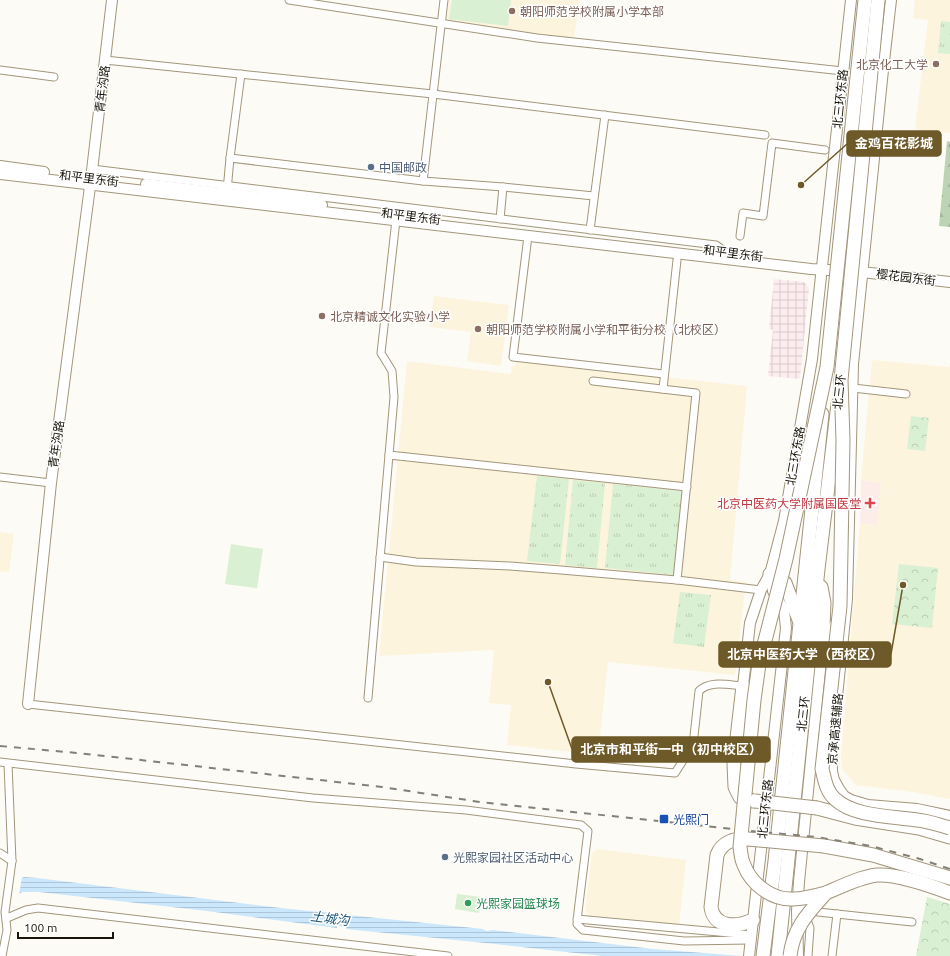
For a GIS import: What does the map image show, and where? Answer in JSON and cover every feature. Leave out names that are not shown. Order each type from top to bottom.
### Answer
[{"type":"highway","name":"北三环","points":[[789,784],[800,621],[866,0]]},
{"type":"highway","name":"北三环","points":[[789,784],[818,569],[887,0]]},
{"type":"highway","points":[[827,367],[786,559],[759,664],[754,700],[740,847],[744,865],[751,878],[761,888],[773,896],[791,900],[826,893],[846,884],[876,875],[900,878],[950,892]]},
{"type":"highway","points":[[841,380],[843,440],[840,606],[822,769],[827,788],[835,799],[849,809],[920,820],[950,828]]},
{"type":"highway","points":[[818,569],[824,603],[822,650]]},
{"type":"highway","points":[[770,574],[785,583],[800,621]]},
{"type":"highway","points":[[743,686],[734,764],[735,787],[740,797],[755,801],[817,808],[855,818],[919,828],[950,837]]},
{"type":"highway","name":"北三环东路","points":[[781,862],[789,784]]},
{"type":"highway","points":[[753,920],[745,923],[729,924],[718,921],[712,916],[711,907],[719,849],[731,841],[739,838],[824,846],[873,855],[950,878]]},
{"type":"highway","points":[[763,956],[781,862]]},
{"type":"highway","points":[[778,956],[781,862]]},
{"type":"highway","points":[[801,955],[799,927],[807,914],[826,893]]},
{"type":"street","name":"青年沟路","points":[[28,704],[51,483],[91,178],[112,0]]},
{"type":"street","points":[[289,0],[537,38],[843,71]]},
{"type":"street","points":[[424,181],[444,0]]},
{"type":"street","name":"北三环东路","points":[[750,945],[786,628],[784,610],[773,591],[770,574],[784,521],[812,359],[850,0]]},
{"type":"street","points":[[801,955],[797,911],[822,650],[847,599],[853,364],[883,65],[887,0],[866,0]]},
{"type":"street","points":[[105,60],[433,94],[765,135]]},
{"type":"street","points":[[0,70],[54,77]]},
{"type":"street","points":[[241,74],[230,158],[228,189],[500,219],[716,245],[726,252]]},
{"type":"street","points":[[590,230],[605,115]]},
{"type":"street","points":[[740,236],[743,213],[763,216],[772,143],[825,150]]},
{"type":"street","points":[[230,158],[424,181],[594,196]]},
{"type":"street","name":"和平里东街","points":[[0,166],[396,220],[528,236],[822,267]]},
{"type":"street","name":"和平里东街","points":[[0,174],[91,178],[228,189],[387,213],[726,252],[822,267]]},
{"type":"street","points":[[500,219],[503,187]]},
{"type":"street","points":[[368,698],[394,397],[392,371],[381,353],[396,220]]},
{"type":"street","points":[[528,236],[513,356],[664,374]]},
{"type":"street","points":[[663,389],[676,260]]},
{"type":"street","name":"樱花园东街","points":[[822,267],[950,282]]},
{"type":"street","points":[[820,288],[860,292]]},
{"type":"street","points":[[812,359],[853,364]]},
{"type":"street","points":[[593,381],[696,393],[677,580]]},
{"type":"street","points":[[853,388],[906,394]]},
{"type":"street","points":[[389,455],[687,487]]},
{"type":"street","points":[[0,477],[51,483]]},
{"type":"street","points":[[380,557],[416,562],[510,566],[677,580],[773,591]]},
{"type":"street","points":[[28,704],[576,764],[675,773],[693,746],[699,691],[703,687],[712,684],[743,686],[750,623],[761,590],[770,574]]},
{"type":"street","name":"京承高速辅路","points":[[847,599],[832,746],[832,771],[834,780],[844,796],[859,803],[917,809],[950,816]]},
{"type":"street","points":[[0,762],[313,798],[466,810],[581,825],[588,831],[577,919],[577,924],[583,930],[684,941],[750,945]]},
{"type":"street","points":[[2,956],[7,930],[6,915],[9,876],[12,861],[8,764]]},
{"type":"street","points":[[0,854],[12,861]]},
{"type":"street","points":[[799,882],[802,904],[810,928],[801,955]]},
{"type":"street","points":[[802,904],[805,907],[818,912],[912,922]]},
{"type":"street","points":[[6,915],[38,908],[448,956]]},
{"type":"street","points":[[832,956],[837,914]]},
{"type":"street","points":[[577,919],[750,945]]},
{"type":"shaded area","name":"朝阳师范学校附属小学本部","points":[[449,0],[579,0],[574,39],[446,22]]},
{"type":"shaded area","name":"北京化工大学","points":[[915,0],[950,0],[950,133],[915,129],[928,20],[913,18]]},
{"type":"shaded area","points":[[774,279],[804,282],[809,288],[800,379],[768,376],[773,330],[769,329]]},
{"type":"shaded area","name":"朝阳师范学校附属小学和平街分校（北校区）","points":[[434,296],[509,305],[501,366],[467,361],[471,332],[430,327]]},
{"type":"shaded area","points":[[872,360],[949,367],[950,363],[950,799],[912,792],[856,785],[842,769],[841,757],[860,523],[877,525],[881,483],[861,480]]},
{"type":"shaded area","points":[[407,361],[511,374],[512,366],[515,366],[516,361],[747,386],[730,580],[746,582],[735,675],[608,662],[598,755],[507,745],[511,705],[489,703],[494,650],[379,656]]},
{"type":"shaded area","name":"北京中医药大学附属国医堂","points":[[861,480],[881,483],[877,525],[860,523]]},
{"type":"shaded area","points":[[0,532],[14,534],[9,572],[0,571]]},
{"type":"shaded area","points":[[597,849],[686,860],[679,925],[589,915],[585,911],[592,853]]},
{"type":"green space","points":[[452,0],[511,0],[508,26],[449,19]]},
{"type":"green space","points":[[941,21],[950,22],[950,54],[938,53]]},
{"type":"green space","points":[[947,141],[950,142],[950,227],[939,226]]},
{"type":"green space","points":[[911,416],[929,418],[925,451],[907,449]]},
{"type":"green space","points":[[537,476],[569,479],[560,564],[527,561]]},
{"type":"green space","points":[[573,480],[605,483],[597,568],[565,565]]},
{"type":"green space","points":[[613,484],[682,491],[674,575],[605,568]]},
{"type":"green space","points":[[231,544],[263,549],[257,588],[225,584]]},
{"type":"green space","points":[[899,564],[938,568],[932,628],[892,624]]},
{"type":"green space","points":[[680,592],[711,595],[704,647],[673,643]]},
{"type":"green space","name":"光熙家园篮球场","points":[[457,894],[482,897],[479,913],[455,909]]},
{"type":"green space","points":[[927,897],[950,904],[950,956],[916,956]]},
{"type":"water","name":"土城沟","points":[[24,877],[281,908],[483,929],[486,931],[493,930],[653,949],[742,956],[602,956],[346,929],[346,927],[337,926],[337,928],[207,911],[39,892],[22,892],[0,906],[0,887]]},
{"type":"pier","points":[[22,876],[19,896],[0,908],[0,884]]},
{"type":"railway","points":[[0,746],[78,753],[382,787],[480,802],[816,837],[871,846],[920,859],[950,869]]},
{"type":"place","name":"朝阳师范学校附属小学本部","points":[[512,11]]},
{"type":"place","name":"北京化工大学","points":[[936,64]]},
{"type":"place","name":"中国邮政","points":[[371,167]]},
{"type":"place","name":"金鸡百花影城","points":[[801,185]]},
{"type":"place","name":"北京精诚文化实验小学","points":[[322,316]]},
{"type":"place","name":"朝阳师范学校附属小学和平街分校（北校区）","points":[[478,329]]},
{"type":"place","name":"北京中医药大学附属国医堂","points":[[870,503]]},
{"type":"place","name":"北京中医药大学（西校区）","points":[[903,585]]},
{"type":"place","name":"北京市和平街一中（初中校区）","points":[[548,682]]},
{"type":"place","name":"光熙门","points":[[664,819]]},
{"type":"place","name":"光熙家园社区活动中心","points":[[445,857]]},
{"type":"place","name":"光熙家园篮球场","points":[[468,903]]}]
